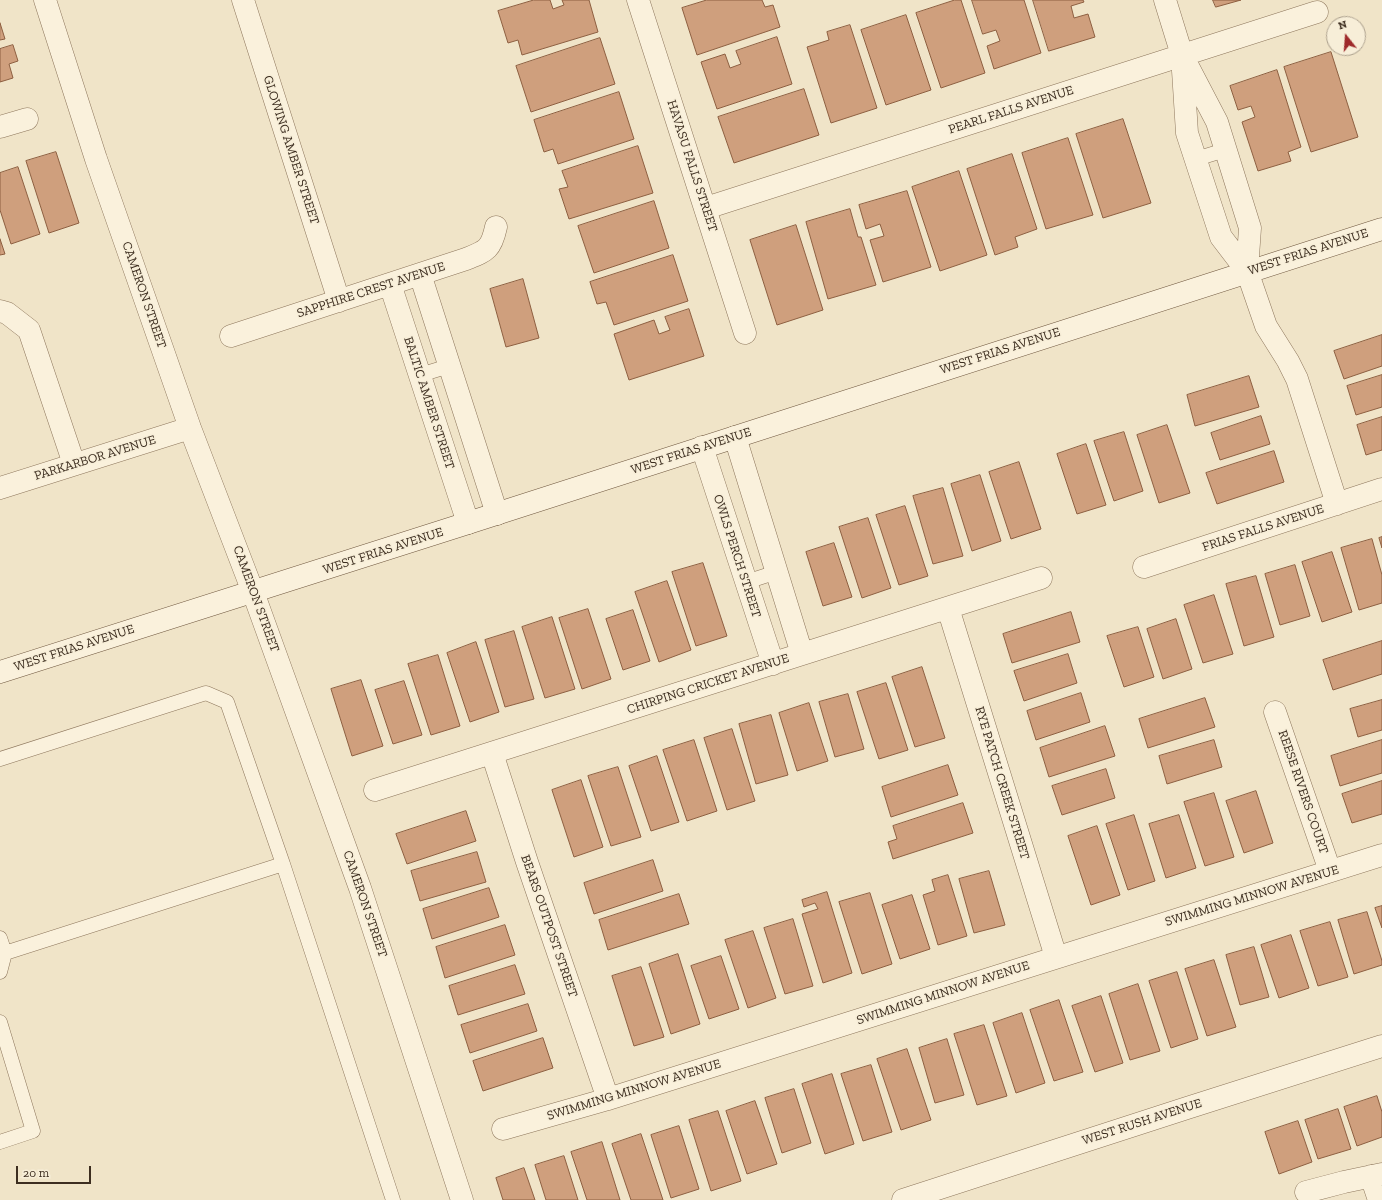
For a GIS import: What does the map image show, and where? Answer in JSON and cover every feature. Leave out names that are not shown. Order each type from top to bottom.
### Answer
[{"type":"street","name":"CAMERON STREET","points":[[45,0],[96,159],[190,428],[253,592],[360,888],[462,1200]]},
{"type":"street","name":"GLOWING AMBER STREET","points":[[243,0],[339,301]]},
{"type":"street","name":"HAVASU FALLS STREET","points":[[638,0],[745,333]]},
{"type":"street","points":[[1165,0],[1182,55],[1217,122],[1250,228],[1247,271]]},
{"type":"street","name":"PEARL FALLS AVENUE","points":[[706,208],[1317,12]]},
{"type":"street","points":[[1182,55],[1187,133],[1221,237],[1247,271],[1266,326],[1288,361],[1297,379],[1337,504]]},
{"type":"street","points":[[0,127],[27,119]]},
{"type":"street","name":"SAPPHIRE CREST AVENUE","points":[[231,336],[466,259],[484,251],[492,242],[496,228]]},
{"type":"street","name":"WEST FRIAS AVENUE","points":[[0,672],[468,524],[1247,271],[1382,229]]},
{"type":"street","points":[[420,274],[497,514]]},
{"type":"street","name":"BALTIC AMBER STREET","points":[[390,284],[468,524]]},
{"type":"street","points":[[3,312],[29,330],[74,464]]},
{"type":"street","name":"PARKARBOR AVENUE","points":[[0,488],[190,428]]},
{"type":"street","points":[[735,437],[802,654]]},
{"type":"street","name":"OWLS PERCH STREET","points":[[702,447],[772,664]]},
{"type":"street","name":"FRIAS FALLS AVENUE","points":[[1144,567],[1382,489]]},
{"type":"street","name":"CHIRPING CRICKET AVENUE","points":[[375,790],[1041,578]]},
{"type":"street","name":"RYE PATCH CREEK STREET","points":[[948,608],[1056,957]]},
{"type":"street","name":"REESE RIVERS COURT","points":[[1275,712],[1330,871]]},
{"type":"street","name":"BEARS OUTPOST STREET","points":[[492,753],[527,862],[608,1099]]},
{"type":"street","name":"SWIMMING MINNOW AVENUE","points":[[503,1129],[608,1099],[1382,855]]},
{"type":"street","name":"WEST RUSH AVENUE","points":[[903,1200],[1382,1046]]},
{"type":"street","points":[[1306,1192],[1377,1175],[1379,1200]]},
{"type":"lane","points":[[1196,159],[1225,150]]},
{"type":"lane","points":[[420,375],[449,366]]},
{"type":"lane","points":[[746,582],[777,572]]},
{"type":"lane","points":[[0,759],[206,693],[227,702],[283,864],[393,1200]]},
{"type":"lane","points":[[5,953],[283,864]]},
{"type":"lane","points":[[0,938],[5,953],[0,972]]},
{"type":"lane","points":[[0,1022],[33,1131],[0,1142]]},
{"type":"building","points":[[534,0],[550,0],[553,9],[564,5],[562,0],[589,0],[598,32],[522,55],[518,40],[508,43],[498,11]]},
{"type":"building","points":[[707,0],[762,0],[765,7],[773,5],[780,27],[697,55],[682,8]]},
{"type":"building","points":[[955,0],[961,0],[985,73],[941,88],[916,13]]},
{"type":"building","points":[[972,0],[1024,0],[1041,53],[994,69],[987,46],[1000,41],[996,30],[983,34]]},
{"type":"building","points":[[1033,0],[1083,0],[1084,2],[1071,6],[1074,18],[1088,14],[1095,37],[1049,51]]},
{"type":"building","points":[[1213,0],[1241,0],[1216,7]]},
{"type":"building","points":[[906,15],[931,90],[886,105],[861,30]]},
{"type":"building","points":[[0,23],[5,39],[0,40]]},
{"type":"building","points":[[850,25],[877,108],[831,123],[807,47],[829,40],[827,32]]},
{"type":"building","points":[[777,37],[792,84],[717,109],[701,62],[725,54],[730,68],[741,64],[736,51]]},
{"type":"building","points":[[600,38],[615,84],[531,112],[516,66]]},
{"type":"building","points":[[13,45],[18,61],[9,64],[13,78],[0,82],[0,49]]},
{"type":"building","points":[[1326,54],[1326,56],[1332,56],[1358,137],[1311,152],[1284,67]]},
{"type":"building","points":[[1277,70],[1301,147],[1288,152],[1291,161],[1258,171],[1242,122],[1255,117],[1251,106],[1238,110],[1230,86]]},
{"type":"building","points":[[804,89],[819,135],[734,163],[718,117]]},
{"type":"building","points":[[619,92],[634,139],[558,164],[553,149],[544,152],[534,120]]},
{"type":"building","points":[[1123,119],[1151,203],[1103,218],[1076,134]]},
{"type":"building","points":[[1068,138],[1093,215],[1046,229],[1022,153]]},
{"type":"building","points":[[638,146],[653,193],[569,219],[559,189],[568,187],[562,171]]},
{"type":"building","points":[[56,152],[79,223],[49,233],[26,161]]},
{"type":"building","points":[[1012,154],[1037,229],[1015,237],[1018,247],[995,255],[967,169]]},
{"type":"building","points":[[18,167],[40,234],[11,244],[0,210],[0,173]]},
{"type":"building","points":[[959,171],[987,255],[940,271],[912,187]]},
{"type":"building","points":[[907,191],[931,267],[883,282],[870,240],[884,236],[880,224],[866,229],[859,205]]},
{"type":"building","points":[[654,201],[669,248],[594,273],[578,226]]},
{"type":"building","points":[[850,209],[858,237],[861,237],[876,285],[828,299],[806,222]]},
{"type":"building","points":[[796,225],[823,310],[777,325],[750,240]]},
{"type":"building","points":[[0,239],[5,254],[0,255]]},
{"type":"building","points":[[673,255],[688,301],[614,325],[606,302],[597,304],[590,282]]},
{"type":"building","points":[[523,279],[539,338],[506,347],[490,289]]},
{"type":"building","points":[[689,309],[704,356],[629,380],[614,334],[654,320],[659,334],[670,330],[665,317]]},
{"type":"building","points":[[1382,335],[1382,366],[1344,379],[1334,351]]},
{"type":"building","points":[[1382,375],[1382,407],[1356,415],[1347,386]]},
{"type":"building","points":[[1249,376],[1259,407],[1195,426],[1187,395]]},
{"type":"building","points":[[1261,416],[1270,444],[1220,460],[1211,433]]},
{"type":"building","points":[[1382,417],[1382,450],[1366,455],[1357,425]]},
{"type":"building","points":[[1167,425],[1190,493],[1159,503],[1137,435]]},
{"type":"building","points":[[1124,432],[1143,491],[1114,501],[1094,441]]},
{"type":"building","points":[[1086,444],[1106,505],[1077,514],[1057,454]]},
{"type":"building","points":[[1274,451],[1284,482],[1217,504],[1206,473]]},
{"type":"building","points":[[1019,462],[1041,529],[1011,539],[989,472]]},
{"type":"building","points":[[980,475],[1001,541],[972,551],[951,484]]},
{"type":"building","points":[[943,488],[963,556],[933,564],[913,496]]},
{"type":"building","points":[[905,506],[928,576],[899,585],[876,515]]},
{"type":"building","points":[[868,518],[891,588],[862,598],[839,527]]},
{"type":"building","points":[[1382,537],[1382,548],[1379,538]]},
{"type":"building","points":[[1372,539],[1382,575],[1382,603],[1359,610],[1341,548]]},
{"type":"building","points":[[834,543],[852,597],[823,606],[806,552]]},
{"type":"building","points":[[1332,552],[1352,612],[1322,622],[1302,562]]},
{"type":"building","points":[[703,563],[727,636],[696,646],[672,572]]},
{"type":"building","points":[[1295,565],[1310,616],[1280,625],[1265,574]]},
{"type":"building","points":[[1256,576],[1274,637],[1244,646],[1226,584]]},
{"type":"building","points":[[667,581],[691,650],[659,662],[635,592]]},
{"type":"building","points":[[1214,595],[1233,654],[1203,663],[1184,605]]},
{"type":"building","points":[[588,609],[611,679],[582,689],[559,618]]},
{"type":"building","points":[[633,610],[650,661],[623,670],[606,619]]},
{"type":"building","points":[[1071,612],[1080,642],[1012,663],[1003,634]]},
{"type":"building","points":[[552,617],[575,689],[545,698],[522,627]]},
{"type":"building","points":[[1176,619],[1192,669],[1163,679],[1147,629]]},
{"type":"building","points":[[1138,627],[1154,677],[1124,687],[1107,636]]},
{"type":"building","points":[[514,631],[534,699],[505,707],[485,640]]},
{"type":"building","points":[[1382,641],[1382,674],[1333,690],[1323,660]]},
{"type":"building","points":[[476,642],[499,712],[470,722],[447,653]]},
{"type":"building","points":[[1068,654],[1077,683],[1024,701],[1014,671]]},
{"type":"building","points":[[438,655],[460,726],[431,735],[408,664]]},
{"type":"building","points":[[922,667],[945,738],[915,747],[892,677]]},
{"type":"building","points":[[361,680],[383,746],[352,756],[331,689]]},
{"type":"building","points":[[404,681],[422,735],[393,744],[375,690]]},
{"type":"building","points":[[886,683],[908,750],[879,759],[857,692]]},
{"type":"building","points":[[1081,693],[1090,722],[1036,740],[1027,711]]},
{"type":"building","points":[[848,694],[864,749],[835,757],[819,702]]},
{"type":"building","points":[[1205,698],[1215,727],[1148,748],[1139,719]]},
{"type":"building","points":[[1382,700],[1382,730],[1358,737],[1350,709]]},
{"type":"building","points":[[809,703],[828,761],[797,771],[779,713]]},
{"type":"building","points":[[771,715],[788,775],[756,784],[739,724]]},
{"type":"building","points":[[1105,726],[1115,756],[1049,777],[1040,748]]},
{"type":"building","points":[[732,729],[755,801],[727,810],[704,738]]},
{"type":"building","points":[[694,740],[717,811],[687,821],[663,750]]},
{"type":"building","points":[[1214,740],[1222,767],[1167,784],[1159,756]]},
{"type":"building","points":[[1382,740],[1382,773],[1340,786],[1331,756]]},
{"type":"building","points":[[657,756],[679,822],[651,831],[629,766]]},
{"type":"building","points":[[948,765],[958,795],[891,817],[882,787]]},
{"type":"building","points":[[618,767],[641,837],[611,846],[588,776]]},
{"type":"building","points":[[1106,769],[1115,798],[1062,815],[1052,786]]},
{"type":"building","points":[[581,780],[603,847],[574,857],[552,790]]},
{"type":"building","points":[[1382,781],[1382,814],[1352,823],[1342,794]]},
{"type":"building","points":[[1256,791],[1273,843],[1244,853],[1226,801]]},
{"type":"building","points":[[1214,793],[1234,857],[1205,866],[1184,802]]},
{"type":"building","points":[[963,803],[973,833],[893,859],[888,842],[897,839],[893,826]]},
{"type":"building","points":[[466,811],[476,841],[407,864],[396,834]]},
{"type":"building","points":[[1134,815],[1155,881],[1128,890],[1106,824]]},
{"type":"building","points":[[1179,815],[1196,868],[1166,878],[1149,824]]},
{"type":"building","points":[[1097,826],[1120,895],[1091,905],[1068,836]]},
{"type":"building","points":[[477,852],[486,882],[420,901],[411,871]]},
{"type":"building","points":[[653,860],[663,891],[594,914],[584,883]]},
{"type":"building","points":[[989,871],[1005,925],[974,933],[959,879]]},
{"type":"building","points":[[948,875],[967,936],[938,945],[923,895],[935,891],[932,880]]},
{"type":"building","points":[[489,888],[499,917],[432,939],[423,909]]},
{"type":"building","points":[[827,892],[852,973],[823,983],[802,914],[818,909],[815,903],[804,907],[802,900]]},
{"type":"building","points":[[870,893],[892,964],[862,974],[839,902]]},
{"type":"building","points":[[679,894],[689,924],[608,950],[599,920]]},
{"type":"building","points":[[912,895],[930,949],[900,959],[882,905]]},
{"type":"building","points":[[1382,906],[1382,928],[1375,908]]},
{"type":"building","points":[[1367,912],[1382,965],[1354,974],[1338,920]]},
{"type":"building","points":[[793,919],[813,986],[785,994],[764,928]]},
{"type":"building","points":[[1330,922],[1348,977],[1318,986],[1300,931]]},
{"type":"building","points":[[505,925],[515,955],[445,978],[436,947]]},
{"type":"building","points":[[753,931],[776,998],[748,1008],[725,940]]},
{"type":"building","points":[[1291,935],[1309,988],[1279,998],[1261,945]]},
{"type":"building","points":[[1254,947],[1269,997],[1240,1005],[1226,955]]},
{"type":"building","points":[[678,954],[700,1024],[671,1034],[649,964]]},
{"type":"building","points":[[721,956],[739,1009],[709,1019],[691,966]]},
{"type":"building","points":[[1214,960],[1236,1027],[1207,1036],[1185,969]]},
{"type":"building","points":[[515,965],[525,994],[458,1015],[449,986]]},
{"type":"building","points":[[641,967],[664,1037],[634,1046],[612,976]]},
{"type":"building","points":[[1177,972],[1198,1039],[1171,1048],[1149,981]]},
{"type":"building","points":[[1138,984],[1160,1051],[1130,1060],[1109,994]]},
{"type":"building","points":[[1101,996],[1123,1063],[1095,1072],[1072,1006]]},
{"type":"building","points":[[1059,1000],[1083,1072],[1054,1081],[1030,1010]]},
{"type":"building","points":[[528,1004],[537,1031],[470,1053],[461,1025]]},
{"type":"building","points":[[1022,1013],[1045,1083],[1016,1093],[993,1023]]},
{"type":"building","points":[[984,1025],[1007,1096],[977,1105],[954,1034]]},
{"type":"building","points":[[543,1038],[553,1068],[483,1091],[473,1061]]},
{"type":"building","points":[[947,1039],[964,1095],[935,1103],[919,1048]]},
{"type":"building","points":[[907,1049],[931,1120],[901,1130],[877,1059]]},
{"type":"building","points":[[871,1065],[892,1132],[863,1141],[841,1074]]},
{"type":"building","points":[[832,1074],[854,1144],[825,1154],[802,1084]]},
{"type":"building","points":[[794,1089],[811,1143],[782,1153],[765,1098]]},
{"type":"building","points":[[1377,1096],[1382,1112],[1382,1137],[1357,1146],[1344,1107]]},
{"type":"building","points":[[755,1101],[777,1164],[747,1174],[726,1111]]},
{"type":"building","points":[[1338,1109],[1351,1149],[1318,1159],[1305,1120]]},
{"type":"building","points":[[718,1111],[741,1181],[711,1191],[689,1120]]},
{"type":"building","points":[[1298,1121],[1312,1162],[1279,1174],[1265,1132]]},
{"type":"building","points":[[679,1126],[699,1189],[671,1198],[651,1135]]},
{"type":"building","points":[[641,1134],[663,1200],[631,1200],[612,1144]]},
{"type":"building","points":[[602,1142],[620,1200],[587,1200],[571,1152]]},
{"type":"building","points":[[564,1156],[578,1200],[546,1200],[535,1165]]},
{"type":"building","points":[[524,1168],[535,1200],[503,1200],[496,1178]]}]
